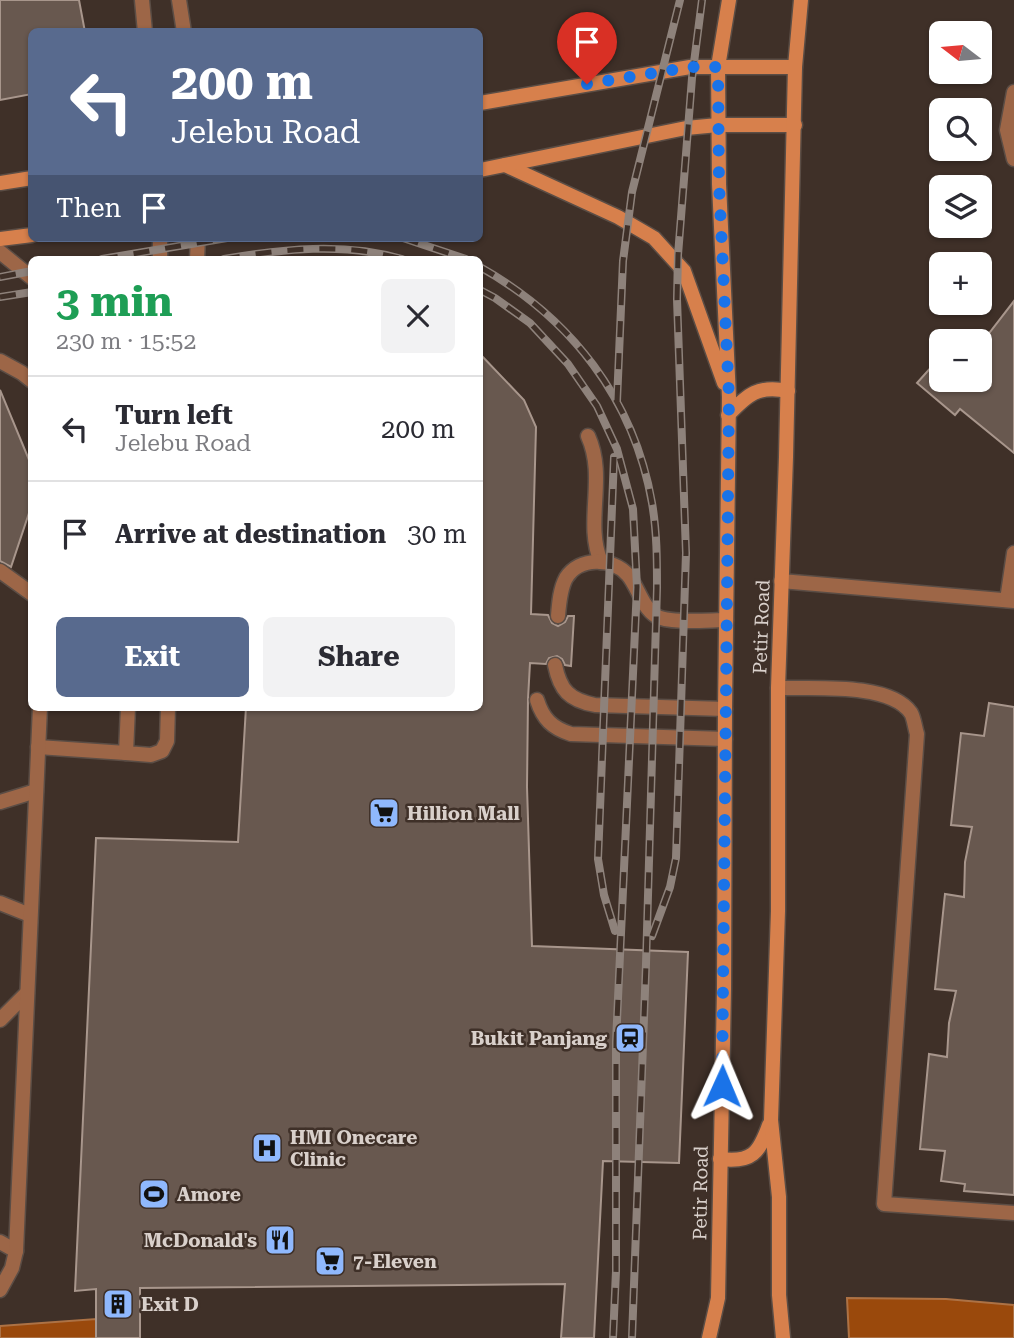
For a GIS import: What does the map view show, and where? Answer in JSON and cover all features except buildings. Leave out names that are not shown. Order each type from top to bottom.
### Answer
[{"type":"main road","name":"Petir Road","points":[[709,1338],[718,1298],[724,989],[729,415],[718,67],[729,0]]},
{"type":"main road","name":"Petir Road","points":[[783,1338],[779,1295],[779,1196],[771,1120],[778,911],[778,688],[795,67],[801,0]]},
{"type":"main road","points":[[483,102],[690,67],[795,67]]},
{"type":"main road","points":[[483,169],[687,128],[718,125],[795,125]]},
{"type":"main road","points":[[505,165],[618,217],[654,238],[684,271],[729,397]]},
{"type":"main road","points":[[0,183],[28,179]]},
{"type":"main road","points":[[0,239],[28,236]]},
{"type":"main road","points":[[729,415],[747,396],[770,388],[788,391]]},
{"type":"main road","points":[[720,1159],[731,1160],[754,1154],[760,1148],[771,1120]]},
{"type":"street","points":[[142,0],[145,28]]},
{"type":"street","points":[[179,0],[183,28]]},
{"type":"street","points":[[1014,92],[1007,130],[1014,159]]},
{"type":"street","points":[[0,252],[28,275]]},
{"type":"street","points":[[0,361],[28,378]]},
{"type":"street","points":[[588,436],[597,463],[595,547],[601,562]]},
{"type":"street","points":[[781,581],[1011,601],[1014,553]]},
{"type":"street","points":[[558,616],[566,579],[581,564],[601,562],[627,574],[654,615],[667,619],[726,620]]},
{"type":"street","points":[[0,571],[28,591]]},
{"type":"street","points":[[555,665],[558,681],[567,693],[580,702],[595,705],[725,709]]},
{"type":"street","points":[[778,688],[873,692],[894,698],[911,713],[917,734],[884,1204],[1014,1213]]},
{"type":"street","points":[[537,700],[541,714],[549,723],[571,734],[725,739]]},
{"type":"street","points":[[0,1290],[12,1268],[16,1251],[40,711]]},
{"type":"street","points":[[126,753],[128,711]]},
{"type":"street","points":[[38,747],[151,755],[162,751],[167,741],[169,711]]},
{"type":"street","points":[[0,802],[36,791]]},
{"type":"street","points":[[0,903],[30,915]]},
{"type":"street","points":[[0,1020],[27,993]]},
{"type":"street","points":[[0,1242],[16,1251]]},
{"type":"shaded area","points":[[847,1298],[946,1299],[1014,1305],[1014,1338],[849,1338]]},
{"type":"shaded area","points":[[96,1319],[96,1338],[0,1338],[0,1326]]},
{"type":"railway","points":[[617,401],[623,261],[632,192],[680,0]]},
{"type":"railway","points":[[652,936],[670,887],[676,858],[686,553],[677,299],[678,255],[692,78],[702,0]]},
{"type":"railway","points":[[120,256],[203,242]]},
{"type":"railway","points":[[415,242],[457,256]]},
{"type":"railway","points":[[243,256],[313,249],[358,250],[389,256]]},
{"type":"railway","points":[[483,269],[543,311],[570,337],[593,365],[614,396],[630,429],[643,465],[654,514],[657,588],[632,1338]]},
{"type":"railway","points":[[0,277],[28,272]]},
{"type":"railway","points":[[483,292],[530,323],[568,364],[597,406],[617,449],[633,509],[637,587],[616,1042],[616,1271],[613,1338]]},
{"type":"railway","points":[[0,297],[28,293]]},
{"type":"railway","points":[[614,457],[598,859],[604,895],[615,931]]},
{"type":"place","name":"Hillion Mall","points":[[384,813]]},
{"type":"place","name":"Bukit Panjang","points":[[630,1038]]},
{"type":"place","name":"HMI Onecare Clinic","points":[[267,1148]]},
{"type":"place","name":"Amore","points":[[154,1194]]},
{"type":"place","name":"McDonald's","points":[[280,1240]]},
{"type":"place","name":"7-Eleven","points":[[330,1261]]},
{"type":"place","name":"Exit D","points":[[118,1304]]},
{"type":"route","points":[[587,84],[690,67],[718,67],[719,184],[729,397],[722,1086]]}]
